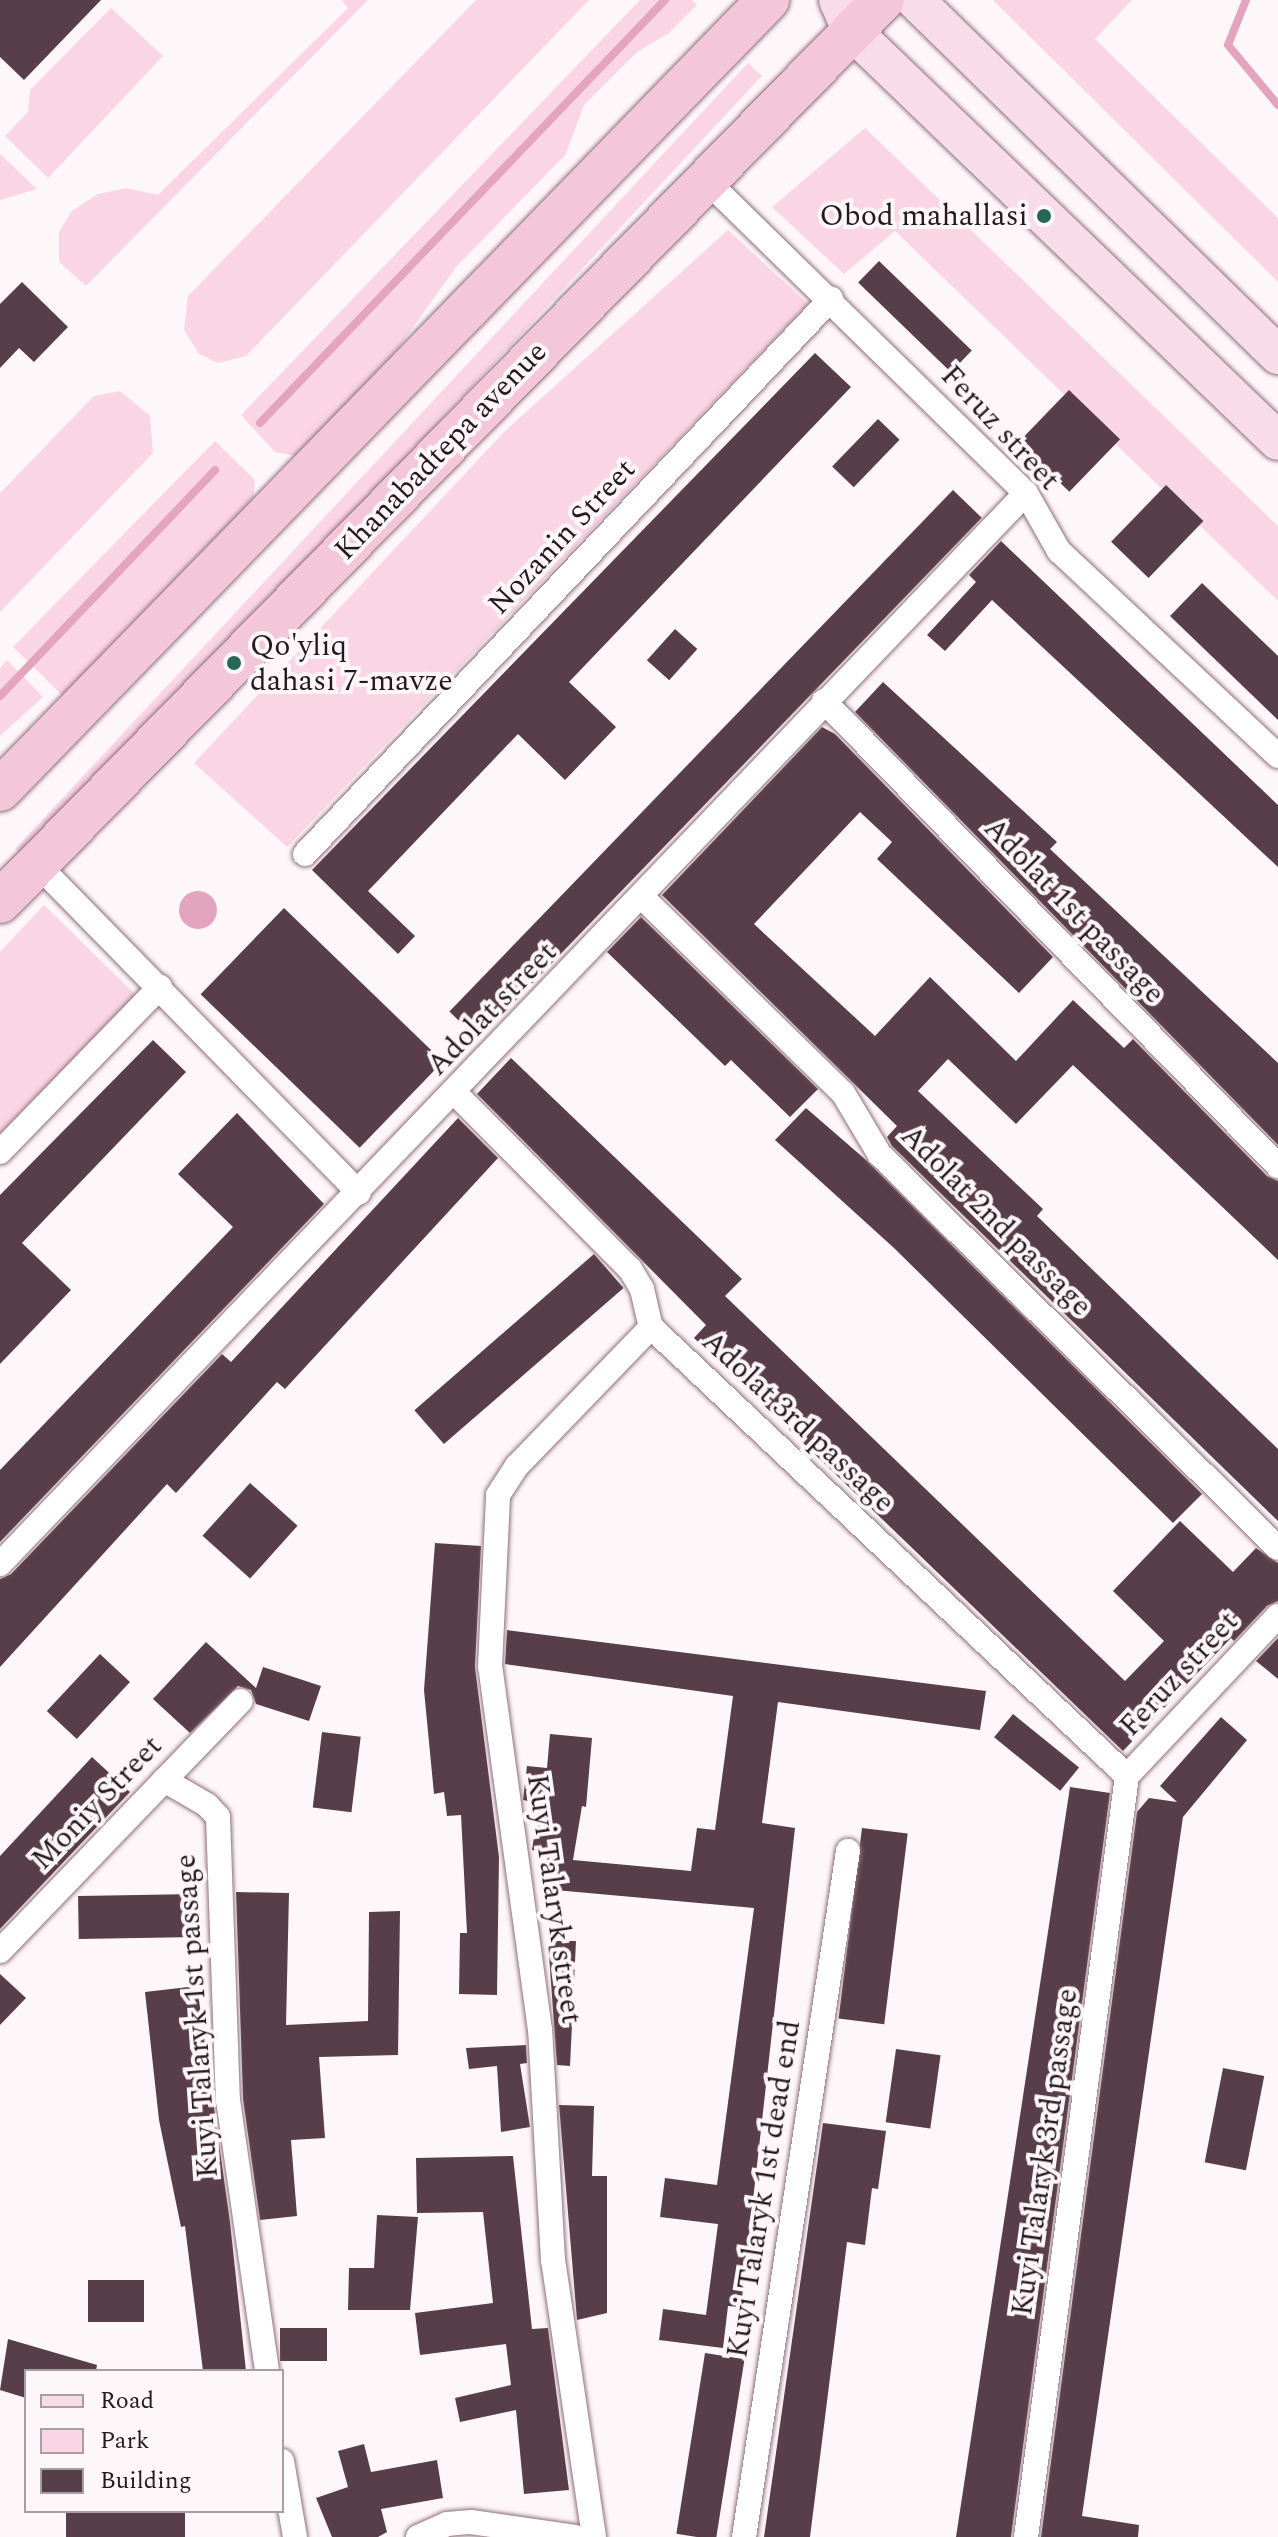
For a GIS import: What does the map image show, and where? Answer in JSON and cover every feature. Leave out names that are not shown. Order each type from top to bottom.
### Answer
[{"type":"highway","points":[[0,790],[768,0]]},
{"type":"highway","name":"Khanabadtepa avenue","points":[[0,902],[706,180],[845,16],[883,0]]},
{"type":"main road","points":[[915,0],[1278,355]]},
{"type":"main road","points":[[845,16],[1278,441]]},
{"type":"street","name":"Feruz street","points":[[706,180],[1026,493],[1059,551],[1278,756]]},
{"type":"street","name":"Nozanin Street","points":[[305,854],[831,299]]},
{"type":"street","name":"Adolat street","points":[[0,1564],[643,898],[824,701],[1026,493]]},
{"type":"street","name":"Adolat 1st passage","points":[[824,701],[1278,1166]]},
{"type":"street","points":[[37,864],[359,1193]]},
{"type":"street","name":"Adolat 2nd passage","points":[[643,898],[843,1093],[880,1155],[1278,1548]]},
{"type":"street","points":[[0,1152],[160,987]]},
{"type":"street","points":[[455,1093],[630,1269],[642,1289],[651,1327]]},
{"type":"street","name":"Adolat 3rd passage","points":[[651,1327],[1127,1776]]},
{"type":"street","name":"Kuyi Talaryk street","points":[[594,2537],[553,2260],[540,2030],[490,1667],[498,1495],[517,1466],[651,1327]]},
{"type":"street","name":"Feruz street","points":[[1127,1776],[1278,1616]]},
{"type":"street","name":"Moniy Street","points":[[0,1951],[241,1701]]},
{"type":"street","name":"Kuyi Talaryk 3rd passage","points":[[1026,2537],[1127,1776]]},
{"type":"street","name":"Kuyi Talaryk 1st passage","points":[[164,1780],[207,1805],[218,1817],[228,2100],[267,2369]]},
{"type":"street","name":"Kuyi Talaryk 1st dead end","points":[[744,2537],[848,1851]]},
{"type":"street","points":[[284,2473],[295,2537]]},
{"type":"street","points":[[418,2537],[447,2524],[471,2522],[575,2537]]},
{"type":"green space","points":[[342,0],[368,0],[86,286],[59,262],[59,232],[72,211],[98,194],[126,188],[158,195],[348,8]]},
{"type":"green space","points":[[476,0],[589,0],[246,356],[218,363],[199,354],[184,330],[188,296]]},
{"type":"green space","points":[[640,0],[692,0],[697,5],[669,33],[637,52],[584,105],[566,154],[456,267],[387,364],[295,456],[275,452],[241,415]]},
{"type":"green space","points":[[993,0],[1132,0],[1095,39],[1278,218],[1278,282]]},
{"type":"green space","points":[[111,8],[163,56],[48,178],[5,136],[28,112],[30,90]]},
{"type":"green space","points":[[748,63],[762,76],[29,861],[16,848]]},
{"type":"green space","points":[[865,128],[1278,526],[1278,601],[895,231],[844,274],[772,207]]},
{"type":"green space","points":[[0,154],[37,189],[0,200]]},
{"type":"green space","points":[[728,230],[808,304],[287,847],[194,763],[506,430]]},
{"type":"green space","points":[[120,391],[150,416],[153,453],[0,612],[0,493],[94,396]]},
{"type":"green space","points":[[215,441],[255,480],[253,501],[63,696],[13,647]]},
{"type":"green space","points":[[7,660],[43,697],[0,736],[0,668]]},
{"type":"green space","points":[[44,905],[136,995],[0,1134],[0,952]]},
{"type":"shaded area","points":[[198,891],[212,896],[217,910],[212,924],[198,929],[184,924],[179,910],[184,896]]},
{"type":"building","points":[[0,0],[101,0],[24,80],[0,57]]},
{"type":"building","points":[[879,261],[972,351],[951,372],[858,283]]},
{"type":"building","points":[[22,282],[68,327],[34,362],[19,348],[0,368],[0,304]]},
{"type":"building","points":[[815,353],[851,387],[569,682],[616,727],[565,780],[518,734],[368,891],[415,936],[398,954],[312,870]]},
{"type":"building","points":[[1069,390],[1120,439],[1069,492],[1018,443]]},
{"type":"building","points":[[878,419],[900,440],[854,487],[832,466]]},
{"type":"building","points":[[1166,485],[1203,521],[1149,578],[1111,542]]},
{"type":"building","points":[[953,490],[982,518],[478,1039],[449,1012]]},
{"type":"building","points":[[1001,541],[1278,805],[1278,867],[992,600],[945,651],[927,635],[976,582],[969,575]]},
{"type":"building","points":[[1202,583],[1278,656],[1278,720],[1170,616]]},
{"type":"building","points":[[675,629],[697,649],[669,680],[647,660]]},
{"type":"building","points":[[883,682],[1057,842],[1050,849],[1278,1063],[1278,1145],[855,712]]},
{"type":"building","points":[[822,727],[835,734],[1053,957],[1019,993],[877,859],[892,842],[860,812],[754,924],[875,1036],[930,977],[1016,1061],[1073,1000],[1124,1048],[1133,1039],[1267,1176],[1278,1181],[1278,1260],[1073,1065],[1016,1124],[948,1059],[918,1091],[1043,1209],[1037,1216],[1278,1449],[1278,1521],[892,1146],[887,1137],[897,1126],[662,895]]},
{"type":"building","points":[[284,908],[443,1062],[360,1148],[201,994]]},
{"type":"building","points":[[641,917],[818,1089],[790,1117],[731,1060],[725,1066],[607,952]]},
{"type":"building","points":[[153,1040],[186,1072],[22,1243],[71,1290],[0,1364],[0,1195]]},
{"type":"building","points":[[511,1058],[742,1279],[725,1296],[1125,1681],[1164,1641],[1113,1591],[1180,1521],[1233,1572],[1256,1548],[1278,1563],[1278,1601],[1267,1606],[1234,1641],[1231,1638],[1123,1751],[694,1338],[706,1325],[477,1094]]},
{"type":"building","points":[[806,1108],[866,1160],[1202,1494],[1173,1523],[894,1248],[775,1140]]},
{"type":"building","points":[[237,1113],[324,1204],[0,1542],[0,1470],[233,1227],[178,1174]]},
{"type":"building","points":[[458,1118],[498,1158],[285,1389],[277,1382],[176,1493],[167,1484],[0,1667],[0,1579],[11,1574],[222,1354],[231,1362]]},
{"type":"building","points":[[594,1254],[624,1288],[444,1444],[414,1410]]},
{"type":"building","points":[[250,1483],[298,1526],[250,1579],[202,1536]]},
{"type":"building","points":[[435,1543],[481,1546],[475,1667],[499,1857],[497,1995],[459,1994],[460,1933],[467,1933],[461,1815],[447,1816],[444,1792],[434,1794],[424,1690]]},
{"type":"building","points":[[507,1630],[986,1691],[980,1730],[778,1702],[762,1823],[795,1828],[741,2307],[728,2306],[723,2348],[659,2340],[663,2309],[706,2315],[718,2224],[660,2217],[665,2178],[717,2185],[754,1908],[544,1889],[548,1853],[532,1850],[539,1803],[523,1800],[527,1766],[547,1768],[550,1734],[592,1738],[586,1807],[582,1806],[573,1860],[691,1871],[697,1828],[715,1830],[733,1696],[505,1664]]},
{"type":"building","points":[[1278,1638],[1278,1679],[1256,1661]]},
{"type":"building","points":[[206,1642],[256,1688],[263,1667],[321,1686],[309,1721],[256,1704],[251,1690],[238,1686],[190,1733],[153,1699]]},
{"type":"building","points":[[100,1654],[130,1682],[77,1739],[47,1711]]},
{"type":"building","points":[[1013,1714],[1079,1767],[1060,1791],[994,1737]]},
{"type":"building","points":[[1221,1717],[1247,1740],[1183,1817],[1082,2516],[1139,2525],[1138,2537],[1041,2537],[1137,1812],[1149,1798],[1177,1802],[1160,1786]]},
{"type":"building","points":[[322,1732],[361,1737],[351,1812],[313,1807]]},
{"type":"building","points":[[92,1757],[130,1792],[0,1929],[0,1856]]},
{"type":"building","points":[[1070,1787],[1110,1793],[1011,2537],[956,2537]]},
{"type":"building","points":[[862,1828],[908,1834],[884,2024],[839,2019]]},
{"type":"building","points":[[236,1892],[289,1893],[286,2025],[368,2021],[369,1912],[400,1911],[398,2055],[319,2057],[325,2138],[291,2140],[297,2216],[260,2220],[243,2099]]},
{"type":"building","points":[[197,1894],[198,1937],[79,1939],[78,1896]]},
{"type":"building","points":[[548,1941],[576,1941],[570,2066],[557,2065]]},
{"type":"building","points":[[0,1974],[26,1998],[0,2025]]},
{"type":"building","points":[[197,1986],[230,2222],[246,2369],[203,2369],[185,2226],[181,2227],[159,2120],[145,1992]]},
{"type":"building","points":[[526,2045],[527,2063],[520,2064],[530,2127],[501,2132],[497,2066],[469,2069],[466,2048]]},
{"type":"building","points":[[896,2049],[941,2055],[930,2129],[886,2122]]},
{"type":"building","points":[[1223,2068],[1264,2076],[1246,2170],[1205,2162]]},
{"type":"building","points":[[559,2105],[594,2106],[592,2176],[607,2176],[607,2313],[577,2320]]},
{"type":"building","points":[[823,2123],[886,2131],[878,2189],[872,2188],[865,2245],[847,2242],[810,2537],[764,2537]]},
{"type":"building","points":[[513,2156],[532,2329],[548,2328],[569,2490],[524,2494],[516,2410],[460,2422],[455,2398],[511,2385],[506,2344],[420,2355],[415,2313],[493,2303],[483,2212],[417,2213],[416,2158]]},
{"type":"building","points":[[377,2215],[418,2217],[410,2310],[348,2310],[349,2268],[374,2268]]},
{"type":"building","points":[[88,2280],[144,2280],[144,2322],[88,2322]]},
{"type":"building","points":[[280,2328],[327,2328],[327,2361],[280,2361]]},
{"type":"building","points":[[8,2339],[97,2365],[96,2369],[24,2369],[24,2397],[0,2390]]},
{"type":"building","points":[[705,2353],[745,2359],[716,2537],[676,2534]]},
{"type":"building","points":[[364,2444],[371,2472],[437,2460],[443,2498],[381,2509],[387,2532],[378,2537],[332,2537],[316,2498],[348,2487],[338,2451]]},
{"type":"building","points":[[66,2513],[185,2513],[185,2537],[66,2537]]},
{"type":"waterway","points":[[260,423],[665,0]]},
{"type":"waterway","points":[[1246,0],[1228,45],[1278,105]]},
{"type":"waterway","points":[[0,696],[215,470]]},
{"type":"place","name":"Obod mahallasi","points":[[1044,216]]},
{"type":"place","name":"Qo'yliq dahasi 7-mavze","points":[[234,663]]}]
